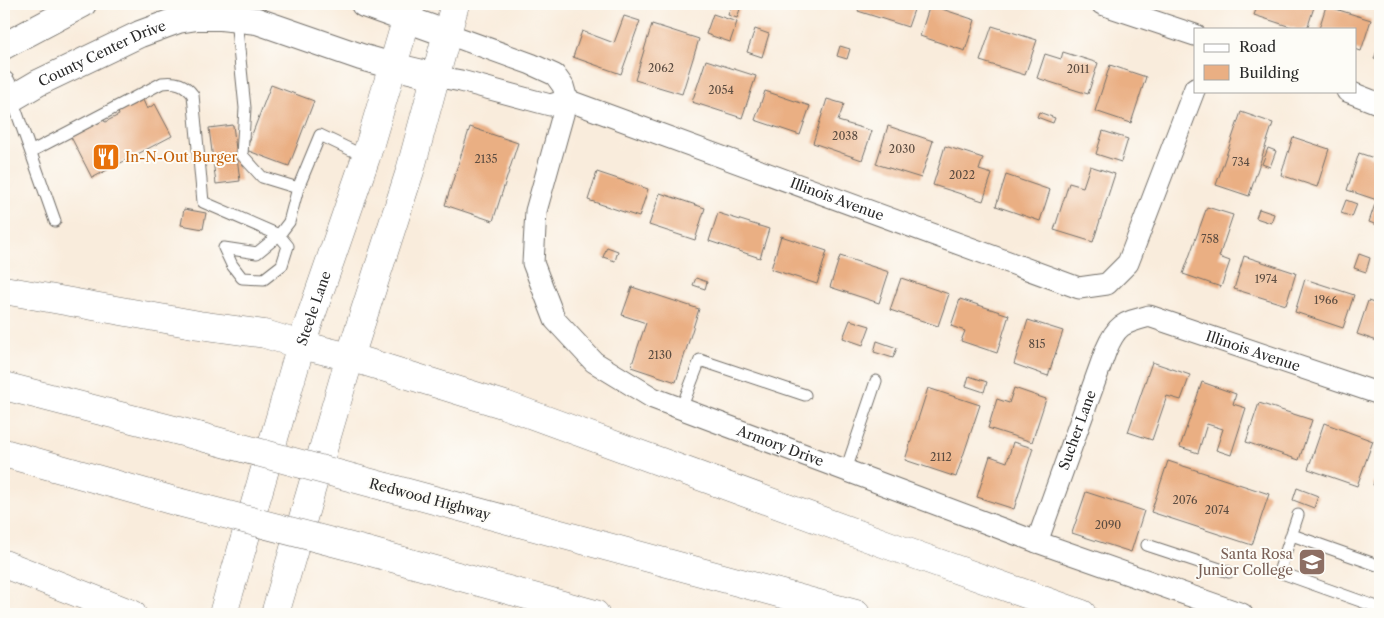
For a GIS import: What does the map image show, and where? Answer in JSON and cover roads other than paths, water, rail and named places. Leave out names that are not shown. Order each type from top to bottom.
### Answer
[{"type":"main road","points":[[276,614],[350,357],[410,171],[455,4]]},
{"type":"main road","name":"Steele Lane","points":[[223,614],[301,345],[366,157],[409,12]]},
{"type":"main road","points":[[4,290],[265,334],[350,357],[505,405],[1082,614]]},
{"type":"main road","name":"Redwood Highway","points":[[4,386],[198,436],[856,614]]},
{"type":"main road","points":[[4,453],[594,614]]},
{"type":"main road","points":[[4,564],[132,614]]},
{"type":"street","points":[[4,46],[83,4]]},
{"type":"street","points":[[364,4],[409,12],[448,34],[532,64],[554,75],[563,86],[567,100]]},
{"type":"street","points":[[1102,4],[1194,35]]},
{"type":"street","name":"County Center Drive","points":[[7,95],[38,83],[140,34],[178,20],[197,17],[236,18],[256,21],[393,66],[436,76]]},
{"type":"street","name":"Illinois Avenue","points":[[436,76],[550,105],[567,100],[1079,288],[1107,284],[1128,263],[1194,91]]},
{"type":"street","points":[[1349,92],[1380,104]]},
{"type":"street","name":"Armory Drive","points":[[567,100],[536,211],[533,262],[555,320],[594,362],[653,398],[681,409],[1037,542],[1242,614]]},
{"type":"street","name":"Illinois Avenue","points":[[1126,323],[1149,316],[1380,394]]},
{"type":"street","name":"Sucher Lane","points":[[1037,542],[1106,350],[1113,333],[1126,323]]},
{"type":"lane","points":[[236,18],[245,108],[242,155],[262,177],[298,188]]},
{"type":"lane","points":[[32,151],[162,83],[171,82],[188,88],[193,95],[203,202],[279,235],[288,246],[282,265],[264,279],[242,278],[232,265],[224,248],[257,253],[279,235],[289,222],[298,188],[320,135],[366,157]]},
{"type":"lane","points":[[7,95],[32,151],[55,221]]},
{"type":"lane","points":[[681,409],[700,360],[805,395]]},
{"type":"lane","points":[[846,470],[876,381]]},
{"type":"lane","points":[[1298,515],[1279,572],[1380,608]]},
{"type":"lane","points":[[1292,536],[1380,566]]},
{"type":"lane","points":[[1147,545],[1229,572]]},
{"type":"place","name":"In-N-Out Burger","points":[[106,157]]},
{"type":"place","name":"Santa Rosa Junior College","points":[[1312,562]]}]
